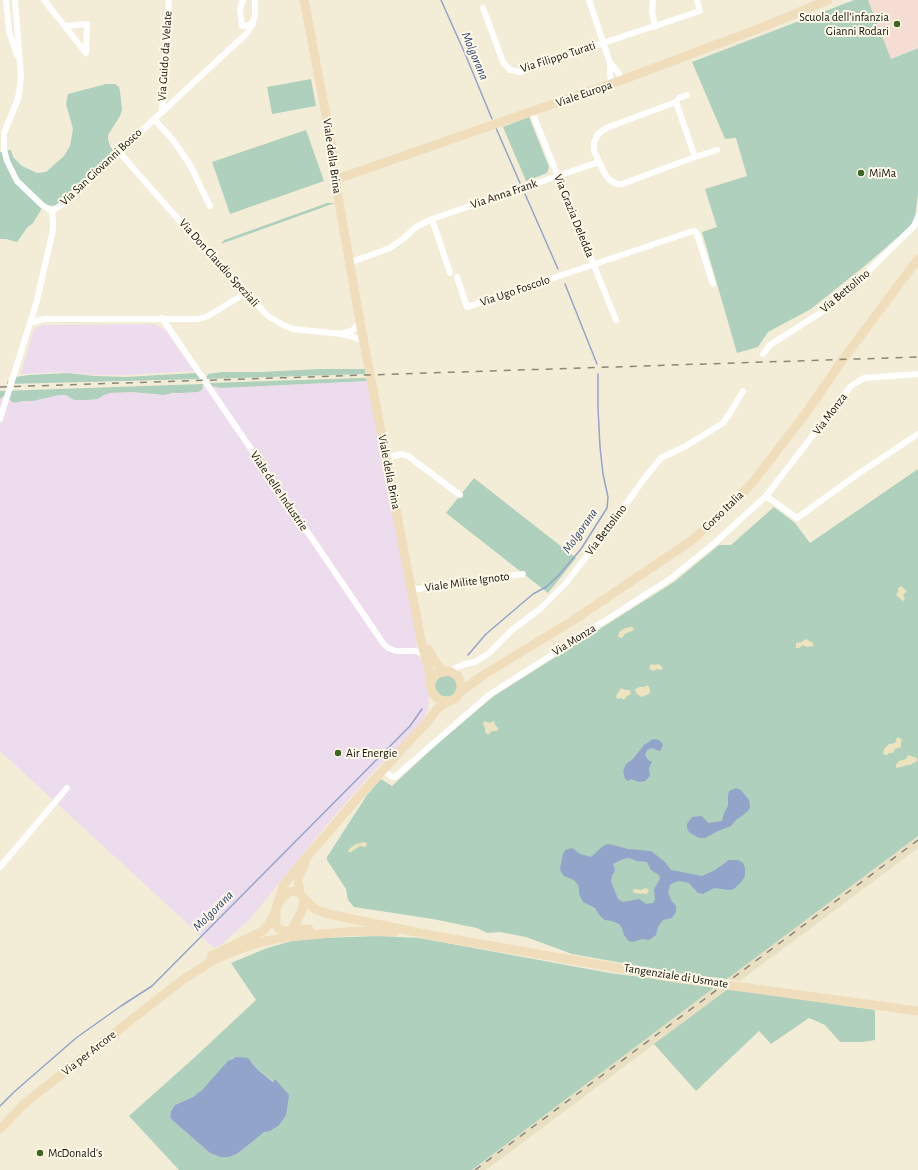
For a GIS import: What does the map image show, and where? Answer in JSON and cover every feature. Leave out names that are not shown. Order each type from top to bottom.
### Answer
[{"type":"main road","name":"Viale della Brina","points":[[304,0],[333,152],[333,170],[337,179],[336,185],[359,318],[387,458],[411,590],[426,651],[431,688],[431,706],[427,722]]},
{"type":"main road","name":"Viale Europa","points":[[337,179],[612,84],[763,27],[828,0]]},
{"type":"main road","name":"Corso Italia","points":[[460,692],[485,674],[572,621],[691,541],[727,509],[747,487],[806,414],[841,362],[918,259]]},
{"type":"main road","name":"Viale della Brina","points":[[418,622],[426,651],[446,671]]},
{"type":"main road","points":[[181,981],[189,972],[212,955],[238,942],[250,938],[263,931],[268,926],[283,886],[437,709],[448,701],[456,698],[460,692],[462,684],[459,678],[446,671],[435,675],[431,688],[440,700],[448,701]]},
{"type":"main road","points":[[459,678],[485,674]]},
{"type":"main road","points":[[286,931],[294,926],[302,911],[304,902],[298,883],[299,876],[309,855]]},
{"type":"main road","points":[[286,931],[278,928],[276,925],[276,908],[282,898],[289,892],[295,891],[315,908],[328,914],[435,936]]},
{"type":"main road","points":[[181,981],[212,961],[261,939],[286,931],[312,929],[412,933],[435,936]]},
{"type":"main road","points":[[237,950],[261,942],[287,937],[355,931]]},
{"type":"main road","name":"Tangenziale di Usmate","points":[[435,936],[675,978],[918,1011]]},
{"type":"main road","name":"Via per Arcore","points":[[0,1129],[25,1103],[181,981]]},
{"type":"street","points":[[6,0],[7,20],[10,36],[20,66]]},
{"type":"street","points":[[15,0],[21,77],[19,93],[2,133],[4,148],[7,161],[17,181],[44,207],[52,211]]},
{"type":"street","points":[[44,0],[86,53],[87,24],[66,26]]},
{"type":"street","name":"Via Guido da Velate","points":[[162,112],[169,0]]},
{"type":"street","points":[[243,0],[240,9],[242,26],[253,24],[255,15],[255,0]]},
{"type":"street","points":[[589,0],[610,63],[612,84]]},
{"type":"street","points":[[654,0],[652,11],[655,27]]},
{"type":"street","name":"Via Filippo Turati","points":[[483,8],[503,62],[510,70],[520,72],[700,11],[697,0]]},
{"type":"street","points":[[7,20],[16,15]]},
{"type":"street","name":"Via San Giovanni Bosco","points":[[0,419],[34,311],[53,230],[52,211],[64,203],[246,34],[253,24]]},
{"type":"street","points":[[610,63],[618,72],[622,80]]},
{"type":"street","points":[[687,95],[679,98],[676,102],[606,128],[598,134],[594,143],[594,150],[606,176],[611,181],[617,184],[622,184],[717,150]]},
{"type":"street","points":[[676,102],[695,157]]},
{"type":"street","name":"Via Grazia Deledda","points":[[532,112],[616,320]]},
{"type":"street","points":[[154,119],[173,140],[190,165],[210,206]]},
{"type":"street","name":"Via Don Claudio Speziali","points":[[119,152],[207,252],[268,316],[287,327],[299,330],[342,334],[364,341]]},
{"type":"street","name":"Via Anna Frank","points":[[349,263],[390,248],[416,227],[432,219],[599,162]]},
{"type":"street","name":"Via Bettolino","points":[[763,354],[770,345],[820,313],[854,286],[914,226],[918,217]]},
{"type":"street","points":[[432,219],[450,273]]},
{"type":"street","points":[[594,265],[695,231],[713,284]]},
{"type":"street","name":"Via Ugo Foscolo","points":[[457,277],[467,307],[594,265]]},
{"type":"street","points":[[30,323],[44,319],[203,318],[246,293]]},
{"type":"street","points":[[34,311],[44,319]]},
{"type":"street","name":"Viale delle Industrie","points":[[162,318],[383,643],[388,648],[396,650],[426,651]]},
{"type":"street","points":[[342,334],[352,331],[359,318]]},
{"type":"street","name":"Via Monza","points":[[383,770],[392,777],[396,777],[489,695],[670,579],[717,541],[766,496],[851,386],[864,378],[918,374]]},
{"type":"street","name":"Via Bettolino","points":[[446,671],[476,662],[488,654],[498,643],[540,609],[562,587],[661,458],[686,446],[722,423],[730,414],[743,390]]},
{"type":"street","points":[[766,496],[797,518],[858,474],[918,434]]},
{"type":"street","points":[[387,458],[401,454],[408,456],[460,495]]},
{"type":"street","name":"Viale Milite Ignoto","points":[[411,590],[523,574]]},
{"type":"street","points":[[405,651],[415,646],[426,651]]},
{"type":"street","points":[[459,678],[462,665]]},
{"type":"street","points":[[0,866],[67,788]]},
{"type":"shaded area","name":"Scuola dell'infanzia Gianni Rodari","points":[[868,0],[918,0],[918,47],[891,59]]},
{"type":"shaded area","points":[[153,324],[166,331],[194,371],[127,375],[95,375],[59,372],[21,374],[34,329],[43,325]]},
{"type":"shaded area","points":[[368,381],[416,634],[417,654],[423,662],[427,674],[429,697],[428,709],[423,721],[414,732],[375,770],[333,817],[249,920],[222,944],[214,948],[0,751],[0,399],[6,395],[14,403],[33,401],[59,395],[66,395],[74,400],[86,400],[98,399],[110,393],[132,392],[157,395],[198,392],[202,390],[203,384],[209,383],[212,386],[221,388]]},
{"type":"shaded area","points":[[918,836],[918,848],[740,981],[727,979]]},
{"type":"shaded area","points":[[715,987],[728,989],[486,1170],[472,1170]]},
{"type":"green space","points":[[854,0],[868,0],[891,59],[918,48],[918,194],[915,217],[911,226],[811,309],[768,332],[758,347],[737,353],[702,232],[717,227],[705,189],[747,176],[736,138],[725,139],[692,62]]},
{"type":"green space","points":[[311,79],[316,106],[272,114],[267,87]]},
{"type":"green space","points":[[106,84],[115,84],[119,87],[120,91],[122,110],[108,135],[110,146],[115,153],[57,206],[45,205],[33,223],[27,228],[17,242],[0,239],[0,152],[11,150],[13,157],[22,166],[37,173],[46,172],[64,156],[70,146],[73,129],[66,104],[68,94]]},
{"type":"green space","points":[[529,117],[549,167],[547,173],[526,181],[503,127]]},
{"type":"green space","points":[[306,130],[324,181],[230,214],[212,162]]},
{"type":"green space","points":[[327,203],[335,203],[221,244],[224,240]]},
{"type":"green space","points":[[365,369],[365,374],[206,379],[208,374],[222,372]]},
{"type":"green space","points":[[67,373],[126,377],[195,373],[198,374],[201,379],[7,384],[7,381],[11,382],[16,377]]},
{"type":"green space","points":[[365,378],[368,381],[221,388],[212,386],[209,383]]},
{"type":"green space","points":[[203,384],[202,390],[198,392],[173,393],[164,395],[132,392],[110,393],[98,399],[74,400],[66,395],[59,395],[33,401],[14,403],[4,396],[0,399],[0,391]]},
{"type":"green space","points":[[918,469],[918,836],[727,979],[678,973],[572,954],[526,937],[500,932],[487,933],[477,928],[433,919],[354,907],[348,900],[346,889],[327,860],[327,857],[367,795],[381,779],[392,786],[436,745],[494,696],[674,582],[719,545],[731,545],[774,507],[795,523],[810,543]]},
{"type":"green space","points":[[474,478],[576,558],[548,593],[446,513]]},
{"type":"green space","points":[[446,675],[454,678],[457,686],[454,694],[446,697],[438,694],[435,686],[438,678]]},
{"type":"green space","points":[[380,936],[419,938],[610,973],[715,987],[472,1170],[179,1170],[129,1116],[256,1000],[231,963],[267,948],[292,941],[320,938]],"holes":[[[232,1058],[252,1062],[258,1070],[274,1082],[275,1079],[270,1131],[264,1131],[237,1154],[229,1157],[220,1157],[210,1153],[172,1120],[170,1117],[171,1111],[175,1105],[193,1097],[202,1090]]]},
{"type":"green space","points":[[728,989],[875,1010],[875,1040],[863,1042],[840,1042],[825,1025],[809,1018],[771,1044],[759,1031],[696,1091],[654,1044]]},
{"type":"sand","points":[[901,586],[907,591],[903,595],[905,599],[903,601],[896,595],[898,588]]},
{"type":"sand","points":[[632,627],[634,629],[632,631],[625,634],[622,638],[618,637],[619,632],[625,628]]},
{"type":"sand","points":[[806,639],[813,643],[813,646],[807,647],[803,645],[796,648],[796,643]]},
{"type":"sand","points":[[651,664],[659,664],[663,668],[661,670],[657,669],[653,671],[649,668]]},
{"type":"sand","points":[[647,685],[650,691],[649,694],[641,697],[636,693],[635,689]]},
{"type":"sand","points":[[621,688],[630,690],[631,694],[624,700],[621,698],[617,699],[616,696]]},
{"type":"sand","points":[[484,721],[490,723],[494,721],[498,730],[487,734],[483,724]]},
{"type":"sand","points":[[897,737],[902,739],[901,747],[895,749],[893,753],[885,755],[883,753],[884,749],[889,744],[895,743]]},
{"type":"sand","points":[[908,755],[917,758],[917,761],[910,765],[896,768],[899,761],[906,759]]},
{"type":"sand","points":[[364,842],[367,843],[366,847],[360,846],[351,852],[348,852],[349,849],[356,844]]},
{"type":"sand","points":[[646,888],[649,890],[647,894],[634,893],[633,891],[634,889],[641,890]]},
{"type":"water","points":[[653,739],[659,740],[663,744],[661,750],[659,751],[652,748],[647,750],[645,755],[648,760],[652,762],[649,768],[650,776],[645,781],[639,782],[631,779],[628,781],[625,779],[623,771],[626,764],[633,759],[644,745]]},
{"type":"water","points":[[736,788],[741,790],[749,800],[749,810],[731,826],[705,838],[699,838],[689,832],[687,824],[692,817],[702,816],[708,823],[722,821],[728,806],[729,791]]},
{"type":"water","points":[[607,844],[628,849],[651,851],[665,862],[671,870],[702,876],[715,870],[729,860],[738,860],[743,863],[745,868],[745,876],[734,889],[729,890],[714,888],[703,894],[698,893],[689,883],[679,881],[675,882],[670,885],[668,892],[671,900],[676,906],[676,912],[672,918],[663,920],[658,927],[656,935],[649,940],[642,939],[633,942],[629,941],[624,935],[619,924],[605,920],[600,916],[595,908],[583,902],[579,894],[578,885],[574,880],[564,876],[561,872],[560,868],[565,850],[572,848],[580,854],[591,857]],"holes":[[[627,858],[647,862],[651,870],[659,875],[660,879],[654,889],[655,900],[653,903],[646,904],[639,899],[623,902],[618,899],[611,882],[612,875],[615,870],[613,864]]]},
{"type":"water","points":[[236,1057],[248,1058],[258,1070],[273,1082],[275,1079],[289,1095],[286,1115],[279,1125],[270,1131],[264,1132],[237,1154],[229,1157],[220,1157],[210,1153],[170,1117],[171,1111],[175,1105],[193,1097],[202,1090],[228,1061]]},
{"type":"waterway","name":"Molgorana","points":[[441,0],[492,119]]},
{"type":"waterway","name":"Molgorana","points":[[496,128],[520,183]]},
{"type":"waterway","name":"Molgorana","points":[[525,194],[558,269]]},
{"type":"waterway","name":"Molgorana","points":[[565,284],[597,364]]},
{"type":"waterway","name":"Molgorana","points":[[468,655],[486,634],[533,594],[546,587],[558,576],[581,549],[607,508],[608,497],[603,474],[600,447],[598,374]]},
{"type":"waterway","name":"Molgorana","points":[[0,1106],[76,1038],[152,986],[410,726],[422,709]]},
{"type":"railway","points":[[0,387],[918,357]]},
{"type":"railway","points":[[475,1170],[918,840]]},
{"type":"place","name":"Scuola dell'infanzia Gianni Rodari","points":[[897,24]]},
{"type":"place","name":"MiMa","points":[[861,173]]},
{"type":"place","name":"Air Energie","points":[[338,753]]},
{"type":"place","name":"McDonald's","points":[[40,1153]]}]
